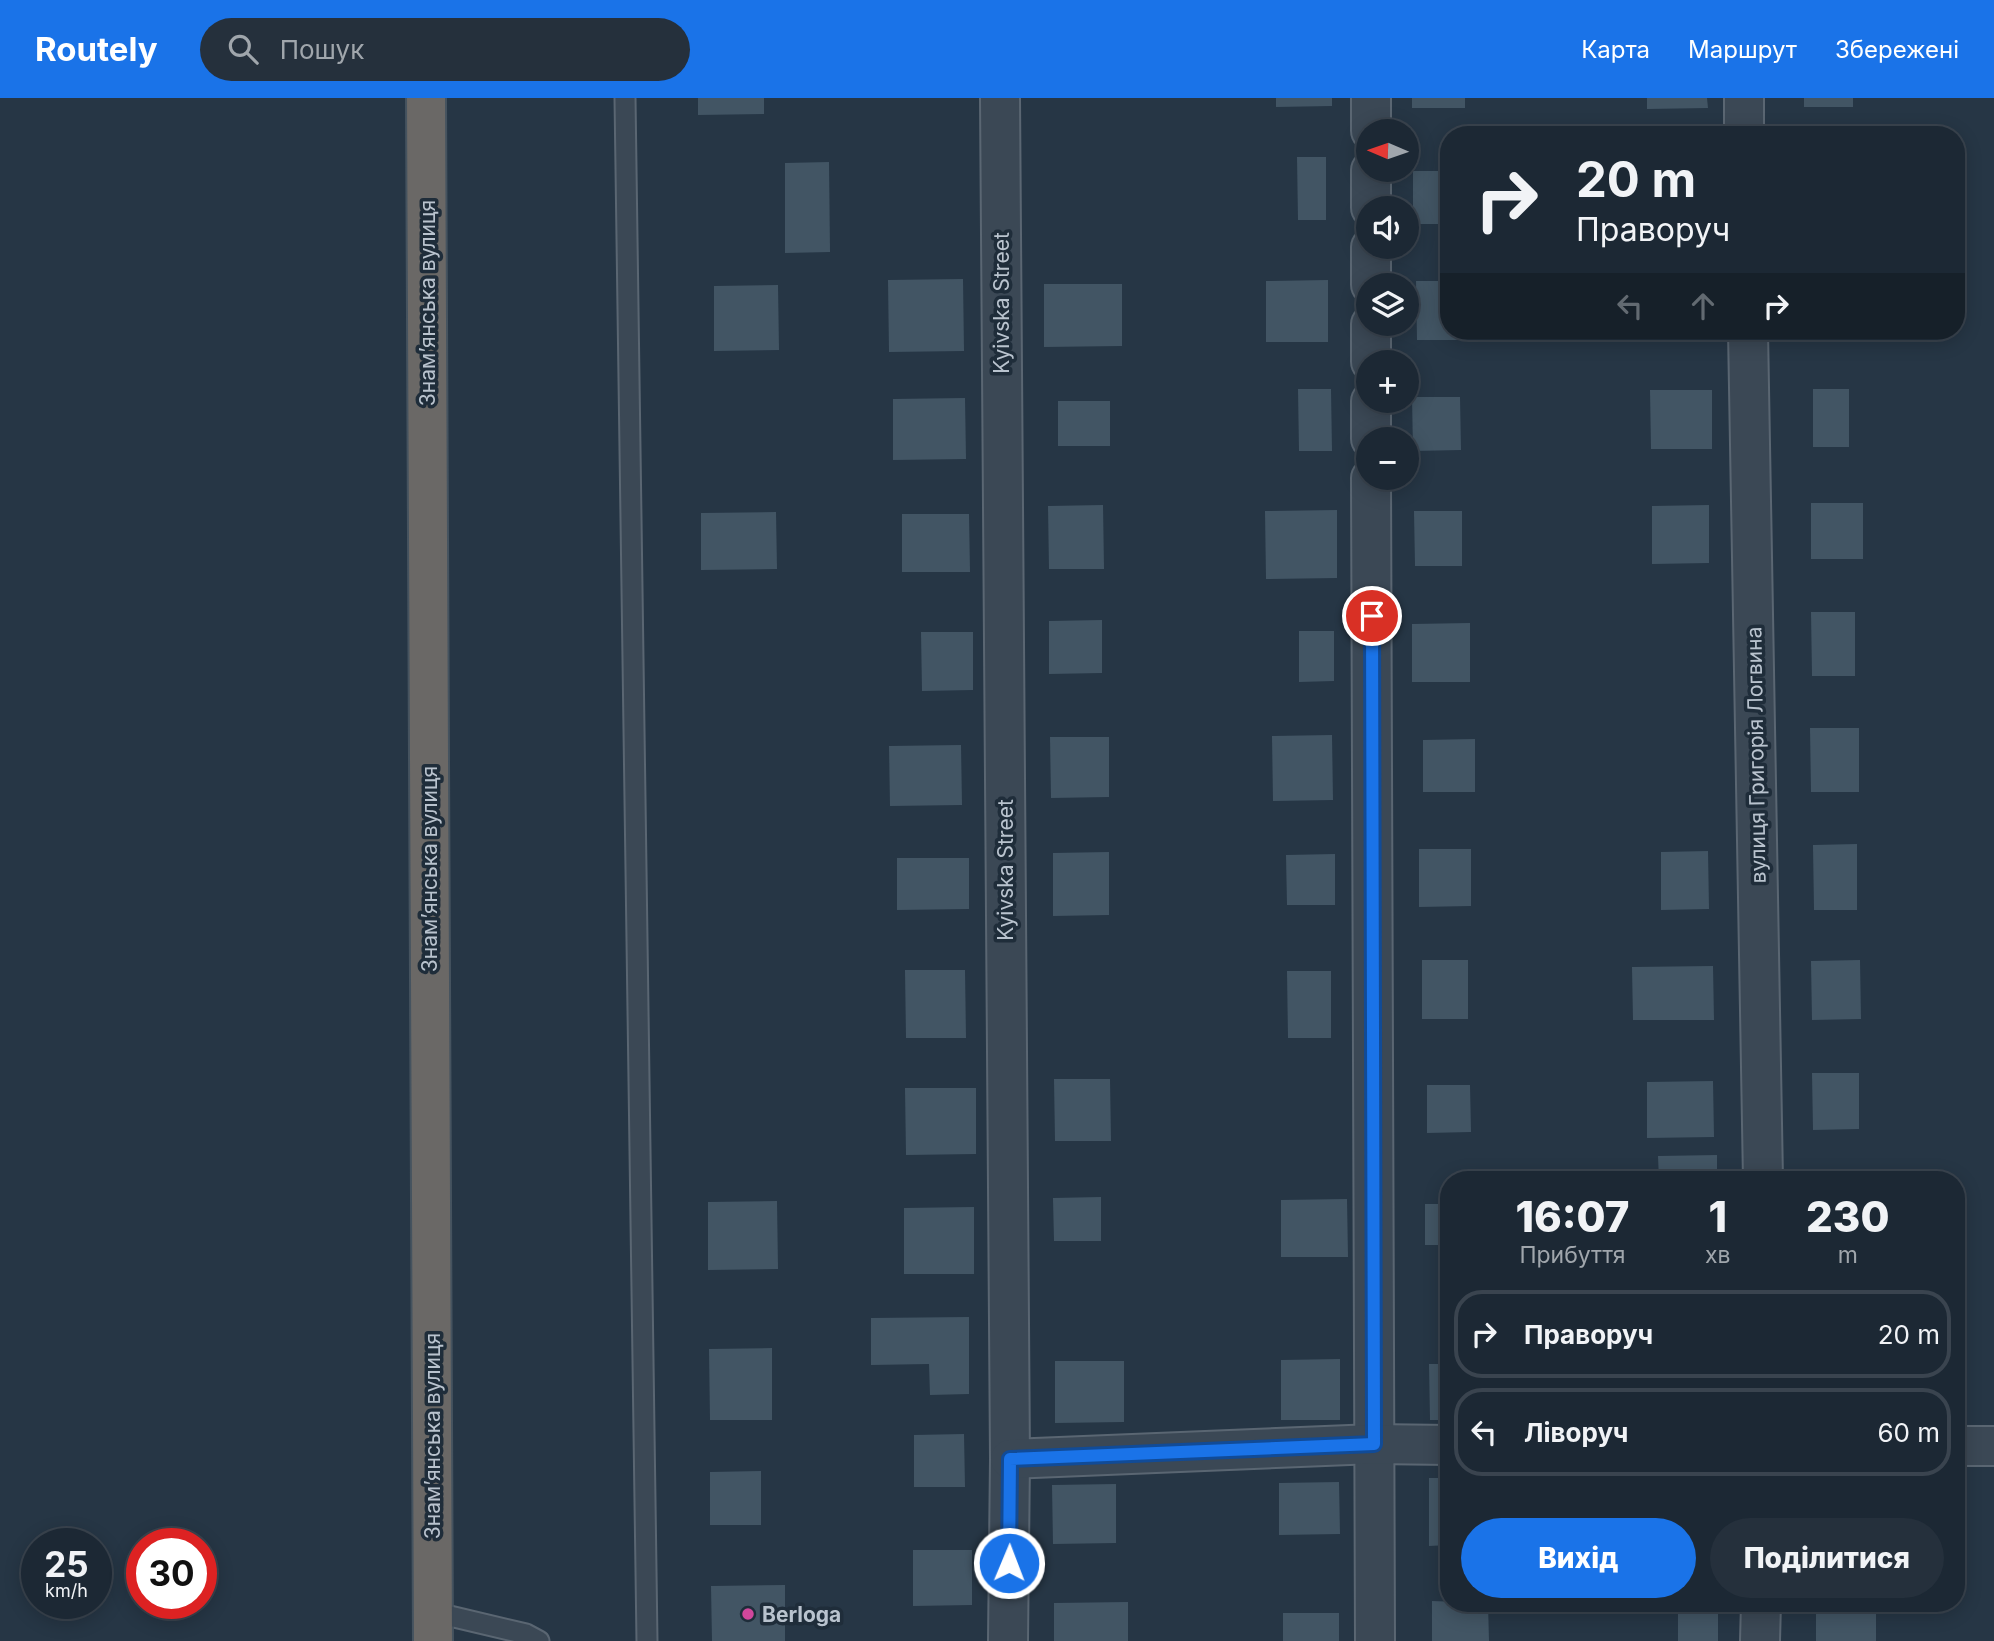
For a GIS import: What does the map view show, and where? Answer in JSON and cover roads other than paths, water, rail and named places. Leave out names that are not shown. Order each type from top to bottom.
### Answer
[{"type":"highway","name":"Знамʼянська вулиця","points":[[426,98],[433,1626]]},
{"type":"street","name":"Kyivska Street","points":[[1000,98],[1010,1459],[1008,1641]]},
{"type":"street","points":[[1371,98],[1371,119]]},
{"type":"street","points":[[1744,98],[1744,126]]},
{"type":"street","name":"вулиця Григорія Логвина","points":[[1748,340],[1763,1171]]},
{"type":"street","points":[[1371,490],[1375,1641]]},
{"type":"street","points":[[1010,1459],[1374,1444],[1440,1445]]},
{"type":"street","points":[[1965,1446],[1994,1446]]},
{"type":"street","points":[[1760,1641],[1761,1612]]},
{"type":"lane","points":[[625,98],[647,1641]]},
{"type":"lane","points":[[433,1626],[526,1634],[539,1641]]},
{"type":"place","name":"Berloga","points":[[748,1614]]}]
